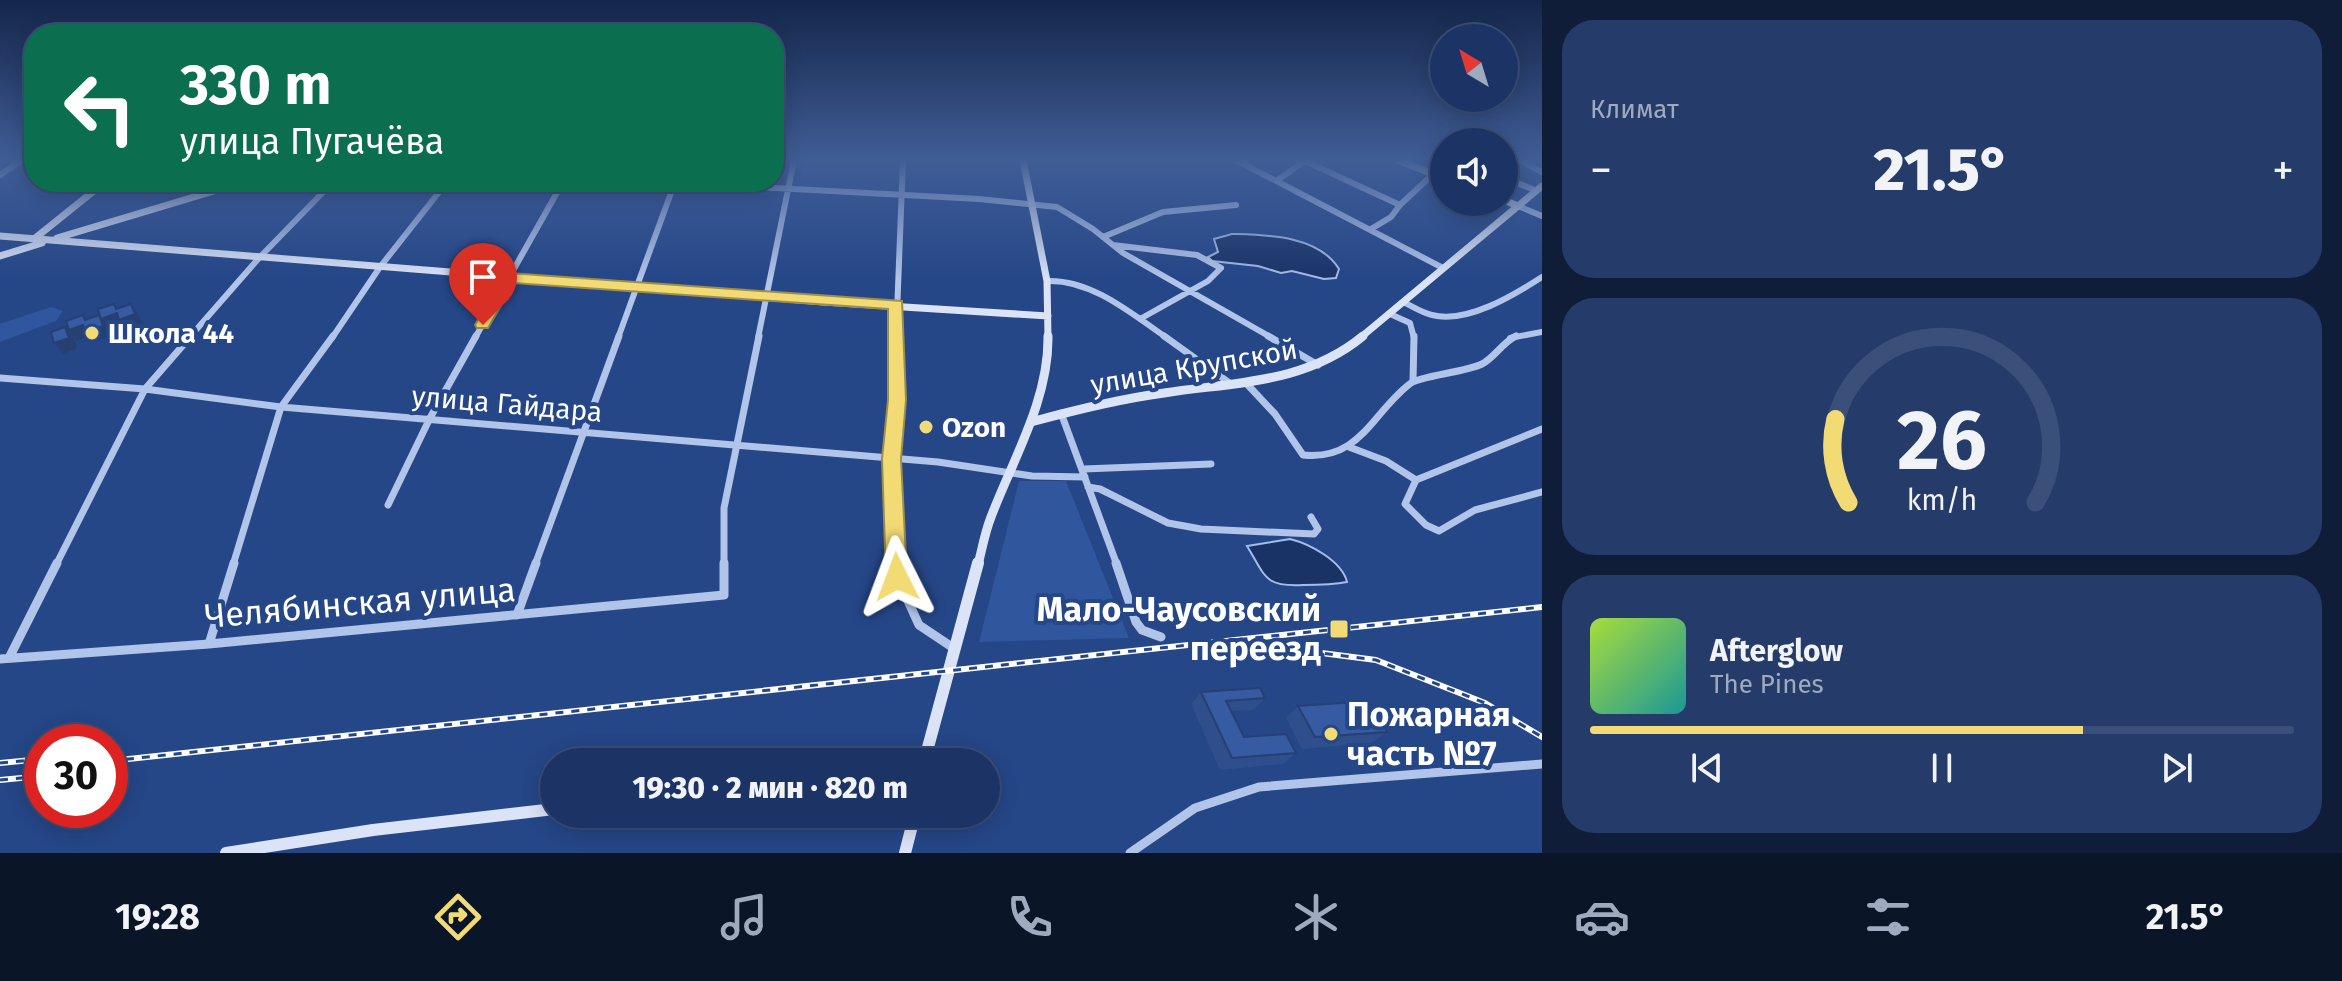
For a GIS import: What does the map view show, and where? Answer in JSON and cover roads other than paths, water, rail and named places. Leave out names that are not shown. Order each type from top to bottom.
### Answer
[{"type":"street","points":[[34,239],[83,200]]},
{"type":"street","points":[[0,256],[185,200]]},
{"type":"street","points":[[5,658],[145,389],[259,258],[316,200]]},
{"type":"street","points":[[209,644],[281,407],[318,359],[380,267],[433,200]]},
{"type":"street","points":[[388,505],[430,418],[553,200]]},
{"type":"street","points":[[517,615],[668,200]]},
{"type":"street","points":[[737,446],[785,200]]},
{"type":"street","points":[[901,200],[896,305],[897,400],[891,459],[897,577],[919,625],[955,649]]},
{"type":"street","points":[[970,200],[1057,207],[1111,244],[1320,366]]},
{"type":"street","points":[[928,748],[990,520],[1031,422],[1048,355],[1047,281],[1029,200]]},
{"type":"street","points":[[1317,200],[1401,249],[1443,268]]},
{"type":"street","points":[[1389,200],[1400,205]]},
{"type":"street","points":[[1371,229],[1391,217],[1406,200]]},
{"type":"street","name":"улица Крупской","points":[[1518,206],[1525,200]]},
{"type":"street","points":[[1103,237],[1163,212],[1236,205]]},
{"type":"street","points":[[1518,206],[1542,216]]},
{"type":"street","name":"улица Крупской","points":[[1031,422],[1061,413],[1181,390],[1246,383],[1320,366],[1344,352],[1506,216]]},
{"type":"street","points":[[0,236],[766,298],[1048,316]]},
{"type":"street","points":[[10,253],[21,245],[17,237]]},
{"type":"street","points":[[1111,244],[1197,255],[1221,268],[1208,281],[1140,319]]},
{"type":"street","points":[[1403,302],[1433,316],[1473,312],[1503,302],[1542,277]]},
{"type":"street","points":[[1047,281],[1078,283],[1140,319],[1233,385]]},
{"type":"street","points":[[1390,314],[1410,323],[1414,338],[1413,381]]},
{"type":"street","points":[[1246,383],[1275,414],[1303,455],[1323,457],[1349,447],[1413,381],[1439,377],[1484,363],[1512,337],[1542,332]]},
{"type":"street","name":"улица Гайдара","points":[[0,378],[145,389],[281,407],[1010,472],[1085,473],[1211,464]]},
{"type":"street","points":[[0,389],[10,379]]},
{"type":"street","points":[[1061,413],[1136,622],[1142,630],[1161,637]]},
{"type":"street","points":[[1542,429],[1416,480],[1405,504],[1426,525],[1439,531],[1475,510],[1542,492]]},
{"type":"street","name":"Челябинская улица","points":[[5,658],[209,644],[724,595],[724,508],[737,446]]},
{"type":"street","points":[[1349,447],[1386,461],[1416,480]]},
{"type":"street","points":[[1088,487],[1100,489],[1168,523],[1201,529],[1314,534],[1318,529],[1311,517]]},
{"type":"street","points":[[1130,853],[1195,808],[1259,787],[1542,764]]},
{"type":"street","points":[[226,853],[373,830],[540,811]]},
{"type":"street","points":[[905,853],[911,828]]},
{"type":"railway","points":[[128,759],[1542,607]]},
{"type":"railway","points":[[1213,651],[1306,651],[1376,660],[1485,703],[1542,737]]},
{"type":"railway","points":[[0,763],[24,761]]},
{"type":"railway","points":[[0,780],[24,778]]},
{"type":"place","name":"Школа 44","points":[[92,333]]},
{"type":"place","name":"Ozon","points":[[926,427]]},
{"type":"place","name":"Мало-Чаусовский переезд","points":[[1339,629]]},
{"type":"place","name":"Пожарная часть №7","points":[[1331,734]]}]
